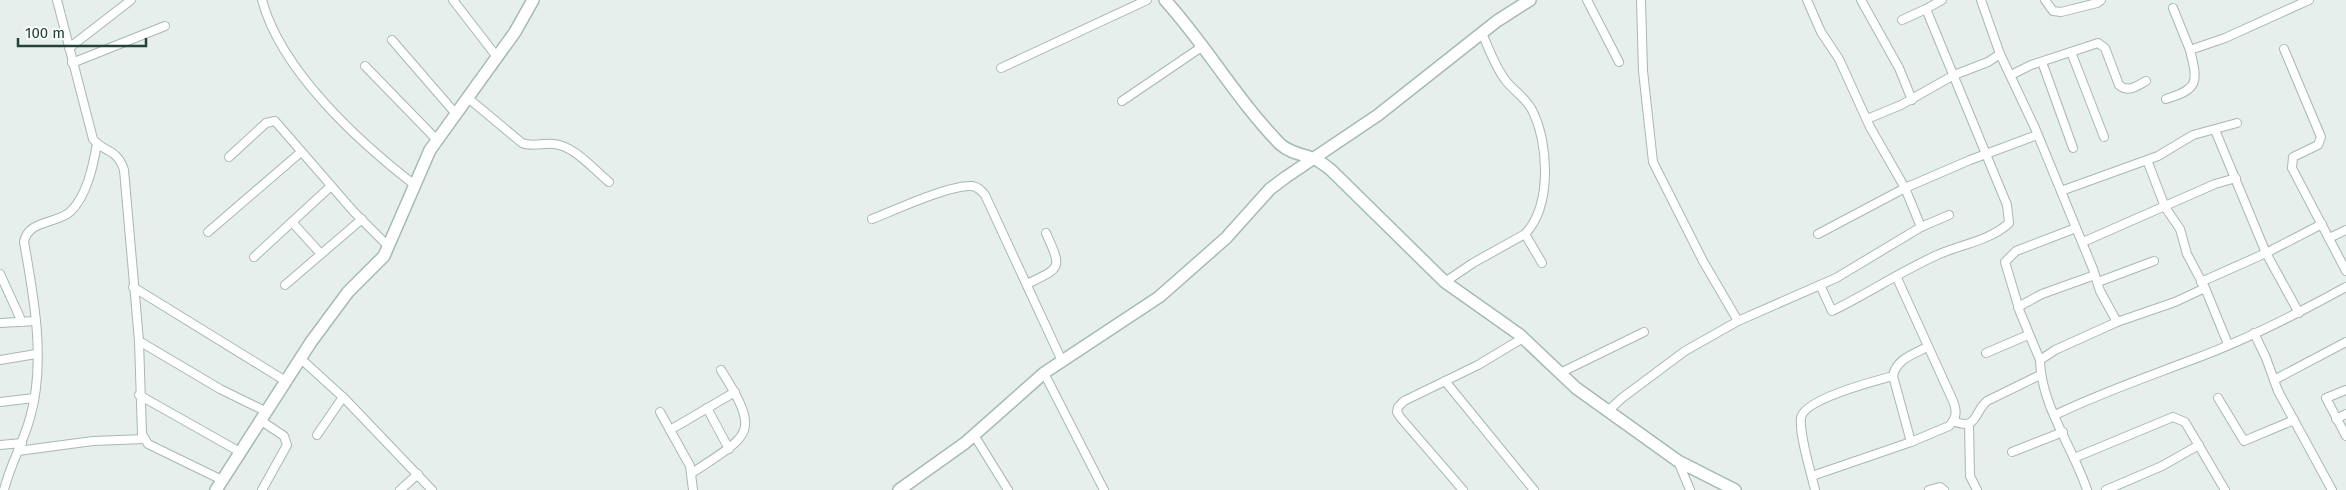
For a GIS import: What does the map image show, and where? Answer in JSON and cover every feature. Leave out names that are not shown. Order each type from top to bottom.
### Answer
[{"type":"street","points":[[57,0],[90,133],[97,144],[113,151],[119,158],[124,170],[138,341],[139,395],[144,439]]},
{"type":"street","points":[[68,48],[132,0]]},
{"type":"street","points":[[262,0],[275,34],[299,71],[370,150],[416,186]]},
{"type":"street","points":[[453,0],[498,57]]},
{"type":"street","points":[[216,490],[284,380],[348,292],[377,265],[389,247],[437,140],[498,57],[533,0]]},
{"type":"street","points":[[1001,68],[1147,0]]},
{"type":"street","points":[[1165,0],[1203,46],[1254,114],[1282,145],[1296,154],[1314,159],[1331,170],[1445,282],[1524,338],[1560,373],[1608,411],[1678,461],[1735,490]]},
{"type":"street","points":[[899,490],[974,435],[1044,372],[1159,297],[1226,238],[1270,189],[1378,115],[1482,33],[1530,0]]},
{"type":"street","points":[[1587,0],[1619,62]]},
{"type":"street","points":[[1641,0],[1643,71],[1653,162],[1703,261],[1738,321]]},
{"type":"street","points":[[1807,0],[1821,32],[1839,59],[1867,119],[1906,188],[1921,227]]},
{"type":"street","points":[[1861,0],[1899,68],[1912,100]]},
{"type":"street","points":[[1902,20],[1942,0]]},
{"type":"street","points":[[1982,0],[2000,54],[2011,75],[2061,191],[2096,279],[2117,322]]},
{"type":"street","points":[[2045,0],[2053,11],[2061,12],[2097,3],[2100,0]]},
{"type":"street","points":[[2190,50],[2225,38],[2308,0]]},
{"type":"street","points":[[2166,99],[2185,92],[2196,81],[2190,50],[2173,8]]},
{"type":"street","points":[[1820,285],[1832,311],[1897,278],[1935,256],[1971,243],[2004,228],[2009,223],[2007,205],[1926,9]]},
{"type":"street","points":[[72,63],[165,26]]},
{"type":"street","points":[[1445,282],[1473,263],[1525,234],[1532,227],[1539,212],[1545,190],[1541,137],[1532,109],[1505,79],[1482,33]]},
{"type":"street","points":[[392,40],[456,114]]},
{"type":"street","points":[[2011,75],[2098,43],[2102,44],[2110,59],[2119,85],[2127,90],[2146,81]]},
{"type":"street","points":[[1122,101],[1203,46]]},
{"type":"street","points":[[2284,48],[2321,137],[2318,145],[2293,157],[2292,168],[2346,271]]},
{"type":"street","points":[[2070,52],[2104,136]]},
{"type":"street","points":[[1867,119],[1912,100],[1954,76],[1988,62],[2000,54]]},
{"type":"street","points":[[2042,62],[2074,148]]},
{"type":"street","points":[[366,66],[437,140]]},
{"type":"street","points":[[468,98],[522,143],[528,145],[554,144],[562,146],[574,153],[609,182]]},
{"type":"street","points":[[229,157],[271,120],[275,122],[331,186],[389,247]]},
{"type":"street","points":[[2061,191],[2147,160],[2193,135],[2237,122]]},
{"type":"street","points":[[2215,130],[2266,253],[2299,313]]},
{"type":"street","points":[[1818,234],[1906,188],[1970,160],[2037,135]]},
{"type":"street","points":[[4,490],[22,443],[34,398],[36,302],[24,242],[26,235],[34,226],[68,213],[76,205],[94,163],[97,144]]},
{"type":"street","points":[[208,232],[301,152]]},
{"type":"street","points":[[2147,160],[2165,207],[2180,229],[2187,254],[2203,285],[2228,344]]},
{"type":"street","points":[[2082,242],[2214,184],[2236,178]]},
{"type":"street","points":[[254,258],[331,186]]},
{"type":"street","points":[[872,220],[928,197],[968,186],[979,188],[985,194],[1062,361]]},
{"type":"street","points":[[1608,411],[1622,398],[1685,351],[1738,321],[1820,285],[1921,227],[1949,215]]},
{"type":"street","points":[[285,285],[362,219]]},
{"type":"street","points":[[292,222],[321,254]]},
{"type":"street","points":[[2040,360],[2063,346],[2117,322],[2175,302],[2203,285],[2322,224]]},
{"type":"street","points":[[2076,228],[2009,256],[2005,262],[2005,268],[2028,334],[2040,360],[2040,375],[2087,490]]},
{"type":"street","points":[[2329,238],[2346,230]]},
{"type":"street","points":[[1027,284],[1053,272],[1058,265],[1058,259],[1046,233]]},
{"type":"street","points":[[1525,234],[1542,263]]},
{"type":"street","points":[[2018,307],[2042,294],[2154,261]]},
{"type":"street","points":[[0,274],[22,322]]},
{"type":"street","points":[[1812,476],[1910,442],[1948,426],[1953,421],[1956,410],[1953,401],[1897,278]]},
{"type":"street","points":[[133,287],[284,380]]},
{"type":"street","points":[[2055,415],[2108,391],[2254,333],[2299,313],[2346,288]]},
{"type":"street","points":[[0,323],[36,322]]},
{"type":"street","points":[[1560,373],[1644,332]]},
{"type":"street","points":[[2254,333],[2274,380],[2332,490]]},
{"type":"street","points":[[1986,353],[2028,334]]},
{"type":"street","points":[[1463,490],[1397,412],[1398,407],[1404,401],[1486,361],[1524,338]]},
{"type":"street","points":[[138,341],[263,415],[284,436],[287,445],[262,490]]},
{"type":"street","points":[[2274,380],[2346,342]]},
{"type":"street","points":[[1910,442],[1893,376],[1897,364],[1928,347]]},
{"type":"street","points":[[0,360],[36,354]]},
{"type":"street","points":[[300,358],[343,397],[432,490]]},
{"type":"street","points":[[692,473],[729,449],[740,439],[746,428],[744,409],[721,370]]},
{"type":"street","points":[[1044,372],[1104,490]]},
{"type":"street","points":[[1953,421],[1963,425],[1969,424],[1977,417],[1982,406],[1988,401],[2040,375]]},
{"type":"street","points":[[1815,490],[1801,419],[1803,412],[1816,402],[1893,376]]},
{"type":"street","points":[[1445,381],[1534,490]]},
{"type":"street","points":[[2346,390],[2326,398],[2346,436]]},
{"type":"street","points":[[670,430],[735,392]]},
{"type":"street","points":[[139,395],[240,452]]},
{"type":"street","points":[[317,435],[343,397]]},
{"type":"street","points":[[0,402],[34,398]]},
{"type":"street","points":[[2218,398],[2244,441],[2294,420]]},
{"type":"street","points":[[707,408],[729,449]]},
{"type":"street","points":[[660,412],[692,473],[693,490]]},
{"type":"street","points":[[2336,419],[2346,414]]},
{"type":"street","points":[[2074,458],[2173,418],[2181,419],[2185,422],[2199,445],[2223,489]]},
{"type":"street","points":[[1969,424],[1970,476],[1977,490]]},
{"type":"street","points":[[2012,452],[2063,432]]},
{"type":"street","points":[[974,435],[1008,490]]},
{"type":"street","points":[[18,452],[93,441],[144,439],[164,452],[222,480]]},
{"type":"street","points":[[0,445],[22,443]]},
{"type":"street","points":[[2106,490],[2142,476],[2199,445]]},
{"type":"street","points":[[1678,461],[1690,490]]},
{"type":"street","points":[[400,490],[418,474]]},
{"type":"street","points":[[1929,490],[1940,487],[1944,490]]}]
